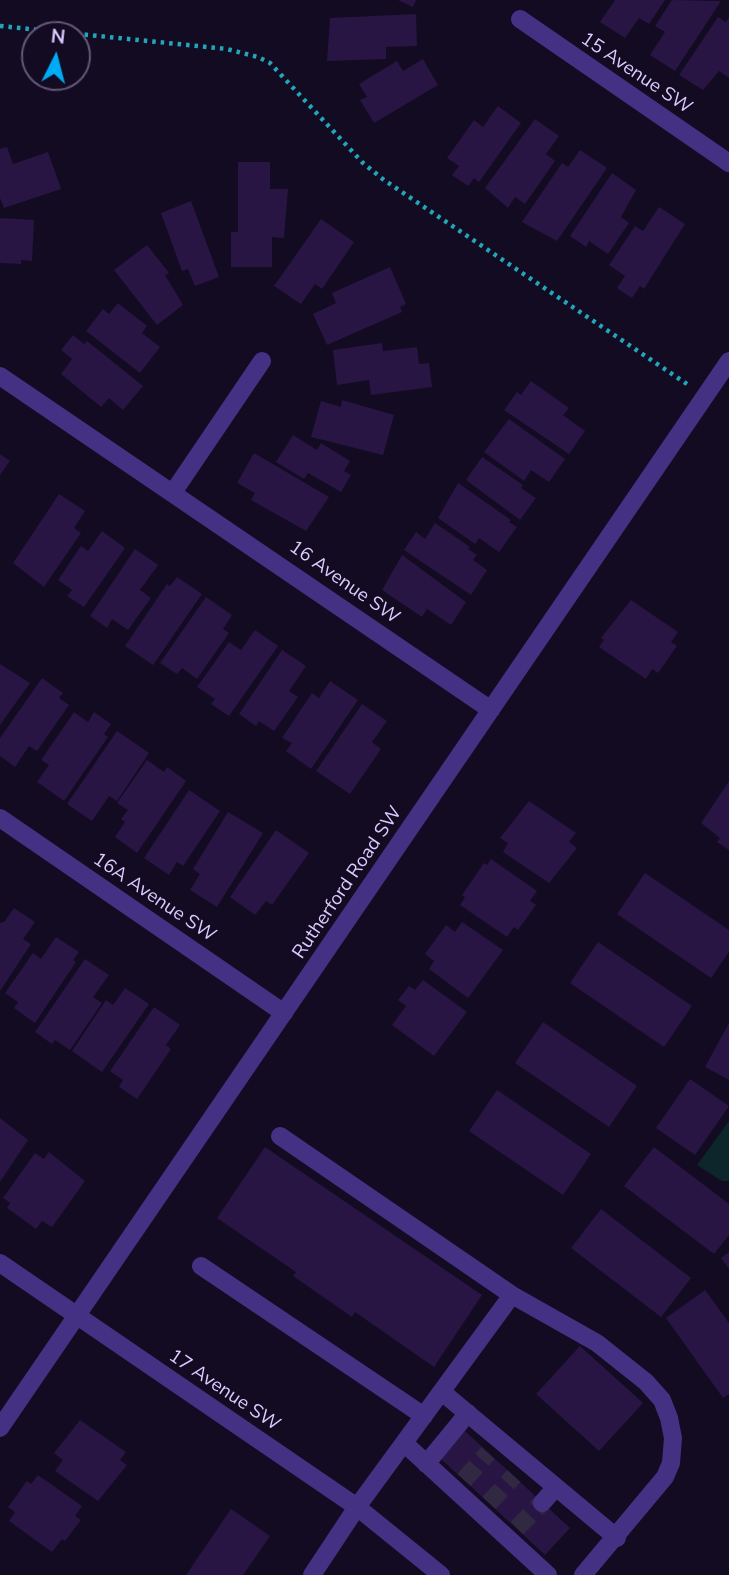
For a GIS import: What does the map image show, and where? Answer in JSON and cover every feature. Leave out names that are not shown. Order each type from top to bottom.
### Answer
[{"type":"street","name":"15 Avenue SW","points":[[520,19],[729,163]]},
{"type":"street","points":[[174,491],[262,361]]},
{"type":"street","name":"Rutherford Road SW","points":[[0,1428],[729,361]]},
{"type":"street","name":"16 Avenue SW","points":[[0,376],[174,491],[491,710]]},
{"type":"street","name":"16A Avenue SW","points":[[0,818],[284,1013]]},
{"type":"street","points":[[280,1136],[512,1295],[597,1343],[646,1382],[662,1400],[673,1438],[671,1463],[664,1477],[617,1538],[583,1575]]},
{"type":"street","name":"17 Avenue SW","points":[[0,1263],[358,1507],[424,1567],[441,1575]]},
{"type":"street","points":[[201,1266],[424,1416]]},
{"type":"street","points":[[312,1575],[512,1295]]},
{"type":"street","points":[[442,1392],[467,1413],[494,1447],[527,1462],[617,1538]]},
{"type":"street","points":[[426,1464],[467,1413]]},
{"type":"street","points":[[404,1443],[426,1464],[459,1485],[512,1533],[548,1575]]},
{"type":"street","points":[[514,1476],[527,1462]]},
{"type":"street","points":[[542,1503],[556,1487]]},
{"type":"path","points":[[0,26],[227,49],[270,63],[363,163],[384,180],[705,397]]},
{"type":"green space","points":[[729,1121],[729,1181],[722,1181],[697,1165]]},
{"type":"building","points":[[398,0],[416,0],[413,7]]},
{"type":"building","points":[[615,0],[665,0],[649,24],[639,18],[625,38],[600,22]]},
{"type":"building","points":[[672,0],[721,1],[675,71],[650,55],[665,32],[655,26]]},
{"type":"building","points":[[416,14],[417,46],[386,47],[386,59],[327,61],[330,18]]},
{"type":"building","points":[[718,17],[726,22],[729,17],[729,78],[719,71],[703,90],[679,75]]},
{"type":"building","points":[[423,59],[438,85],[374,123],[360,100],[367,97],[359,84],[397,61],[403,71]]},
{"type":"building","points":[[498,106],[521,123],[479,182],[474,178],[468,186],[452,175],[459,166],[447,158],[474,120],[483,127]]},
{"type":"building","points":[[535,119],[559,136],[546,154],[555,161],[525,204],[515,197],[508,208],[485,188]]},
{"type":"building","points":[[7,147],[13,164],[48,152],[61,189],[4,208],[0,198],[0,149]]},
{"type":"building","points":[[580,150],[607,168],[557,241],[522,222],[562,163],[568,167]]},
{"type":"building","points":[[238,162],[270,162],[270,189],[288,189],[284,238],[272,237],[272,267],[231,267],[231,232],[238,232]]},
{"type":"building","points":[[612,173],[636,190],[621,217],[629,223],[608,254],[589,241],[586,247],[570,236]]},
{"type":"building","points":[[191,201],[219,277],[195,286],[188,269],[182,271],[161,213]]},
{"type":"building","points":[[659,207],[685,224],[644,289],[640,286],[632,298],[617,288],[625,276],[609,265],[635,226],[643,231]]},
{"type":"building","points":[[0,218],[34,220],[32,261],[21,260],[21,264],[0,263]]},
{"type":"building","points":[[321,219],[354,242],[322,289],[315,284],[301,304],[274,286]]},
{"type":"building","points":[[147,245],[169,273],[165,275],[183,305],[157,325],[114,270]]},
{"type":"building","points":[[390,267],[406,304],[400,307],[402,312],[327,345],[313,314],[336,303],[332,293]]},
{"type":"building","points":[[118,303],[147,326],[142,333],[160,347],[140,373],[86,331],[103,309],[109,314]]},
{"type":"building","points":[[73,335],[84,344],[87,341],[143,386],[123,410],[109,398],[101,407],[61,374],[72,359],[61,350]]},
{"type":"building","points":[[382,343],[383,351],[417,347],[419,364],[429,363],[432,387],[371,395],[369,380],[337,385],[333,350]]},
{"type":"building","points":[[531,381],[569,408],[563,415],[585,431],[569,454],[504,410],[517,392],[521,395]]},
{"type":"building","points":[[342,400],[394,415],[383,455],[311,437],[321,401],[341,407]]},
{"type":"building","points":[[509,419],[565,459],[549,482],[531,470],[524,481],[484,452]]},
{"type":"building","points":[[293,435],[317,450],[321,443],[350,461],[344,471],[351,475],[341,492],[308,473],[304,479],[276,462]]},
{"type":"building","points":[[254,453],[329,497],[306,531],[251,500],[255,493],[237,483]]},
{"type":"building","points":[[0,454],[10,461],[0,475]]},
{"type":"building","points":[[482,457],[523,485],[521,488],[536,498],[520,520],[466,480]]},
{"type":"building","points":[[458,483],[517,527],[499,552],[479,538],[475,544],[438,518]]},
{"type":"building","points":[[59,494],[85,511],[74,528],[81,533],[44,587],[13,563]]},
{"type":"building","points":[[435,523],[470,547],[468,549],[477,555],[473,560],[487,570],[471,595],[404,550],[416,532],[425,539]]},
{"type":"building","points":[[102,531],[125,548],[84,607],[67,596],[72,590],[58,580],[81,546],[88,551]]},
{"type":"building","points":[[135,549],[158,565],[140,590],[151,598],[128,630],[112,619],[107,628],[90,616]]},
{"type":"building","points":[[402,555],[466,602],[451,625],[427,609],[422,617],[382,590]]},
{"type":"building","points":[[177,577],[202,594],[153,665],[125,646],[167,584],[170,586]]},
{"type":"building","points":[[206,597],[232,615],[223,629],[229,633],[197,679],[182,668],[177,674],[160,663]]},
{"type":"building","points":[[631,600],[678,632],[671,642],[677,646],[658,673],[652,669],[646,679],[599,647],[604,640],[601,638]]},
{"type":"building","points":[[255,630],[278,646],[229,716],[211,704],[215,699],[197,687],[229,642],[241,650]]},
{"type":"building","points":[[282,650],[306,666],[289,691],[298,697],[274,731],[259,721],[256,726],[239,714]]},
{"type":"building","points":[[0,664],[30,683],[0,725]]},
{"type":"building","points":[[42,678],[63,693],[59,698],[69,705],[37,751],[29,746],[15,767],[0,756],[0,738]]},
{"type":"building","points":[[330,681],[358,700],[311,769],[286,751],[292,743],[282,738],[312,693],[319,698]]},
{"type":"building","points":[[362,704],[387,721],[372,742],[381,749],[350,794],[316,771]]},
{"type":"building","points":[[74,712],[88,722],[94,712],[111,724],[104,734],[108,737],[64,801],[37,782],[49,765],[41,760]]},
{"type":"building","points":[[117,731],[149,753],[117,801],[109,796],[92,821],[67,804]]},
{"type":"building","points":[[147,760],[164,772],[167,767],[186,781],[137,853],[115,837],[125,822],[121,819],[128,810],[117,803]]},
{"type":"building","points":[[729,781],[729,850],[717,842],[720,838],[701,823]]},
{"type":"building","points":[[189,790],[220,811],[183,866],[177,862],[169,875],[144,858]]},
{"type":"building","points":[[529,801],[576,833],[569,842],[577,848],[549,883],[503,852],[508,843],[500,838]]},
{"type":"building","points":[[228,812],[263,833],[217,907],[190,890],[200,874],[193,869]]},
{"type":"building","points":[[276,830],[309,853],[272,905],[266,901],[255,915],[230,897]]},
{"type":"building","points":[[491,859],[537,891],[530,901],[536,905],[518,930],[514,927],[507,937],[460,905],[465,897],[462,895],[484,863],[487,865]]},
{"type":"building","points":[[645,873],[729,930],[729,952],[711,978],[617,914]]},
{"type":"building","points":[[14,908],[35,922],[23,939],[31,944],[0,991],[0,923],[4,922]]},
{"type":"building","points":[[462,922],[503,950],[468,998],[429,969],[434,961],[425,954],[446,925],[455,932]]},
{"type":"building","points":[[56,937],[79,952],[73,960],[76,962],[35,1023],[14,1008],[18,1002],[5,993],[33,953],[41,959]]},
{"type":"building","points":[[598,942],[692,1006],[664,1047],[570,983]]},
{"type":"building","points":[[85,959],[109,975],[93,997],[102,1003],[70,1050],[55,1040],[52,1044],[35,1032]]},
{"type":"building","points":[[423,980],[467,1012],[434,1056],[392,1025],[406,1006],[398,1000],[409,986],[415,990]]},
{"type":"building","points":[[125,988],[149,1004],[102,1072],[72,1051],[106,1000],[113,1005]]},
{"type":"building","points":[[154,1007],[180,1025],[166,1045],[171,1049],[137,1099],[119,1087],[123,1080],[110,1071]]},
{"type":"building","points":[[543,1022],[637,1086],[609,1127],[515,1063]]},
{"type":"building","points":[[729,1023],[729,1080],[705,1067]]},
{"type":"building","points":[[690,1079],[729,1106],[695,1155],[656,1128]]},
{"type":"building","points":[[497,1090],[591,1154],[563,1195],[469,1131]]},
{"type":"building","points":[[0,1118],[28,1140],[0,1182]]},
{"type":"building","points":[[265,1147],[482,1295],[434,1367],[355,1312],[352,1317],[293,1276],[296,1272],[217,1218]]},
{"type":"building","points":[[654,1147],[729,1204],[729,1235],[714,1254],[624,1186]]},
{"type":"building","points":[[49,1152],[85,1181],[52,1227],[42,1221],[36,1229],[7,1208],[10,1203],[3,1198],[35,1153],[44,1159]]},
{"type":"building","points":[[601,1209],[691,1278],[661,1317],[571,1248]]},
{"type":"building","points":[[729,1252],[729,1269],[721,1258]]},
{"type":"building","points":[[705,1290],[729,1323],[729,1394],[723,1398],[666,1318]]},
{"type":"building","points":[[580,1346],[643,1403],[599,1451],[536,1394]]},
{"type":"building","points":[[80,1420],[126,1452],[120,1460],[127,1465],[98,1501],[55,1471],[63,1460],[54,1453]]},
{"type":"building","points":[[465,1431],[570,1528],[545,1555],[440,1458]]},
{"type":"building","points":[[38,1475],[82,1506],[75,1516],[81,1520],[65,1541],[62,1539],[52,1552],[9,1521],[15,1512],[8,1507],[27,1481],[31,1484]]},
{"type":"building","points":[[231,1509],[270,1536],[243,1575],[186,1575]]},
{"type":"tunnel","points":[[464,1480],[488,1453]]},
{"type":"tunnel","points":[[489,1503],[514,1476]]},
{"type":"tunnel","points":[[517,1528],[542,1503]]}]
